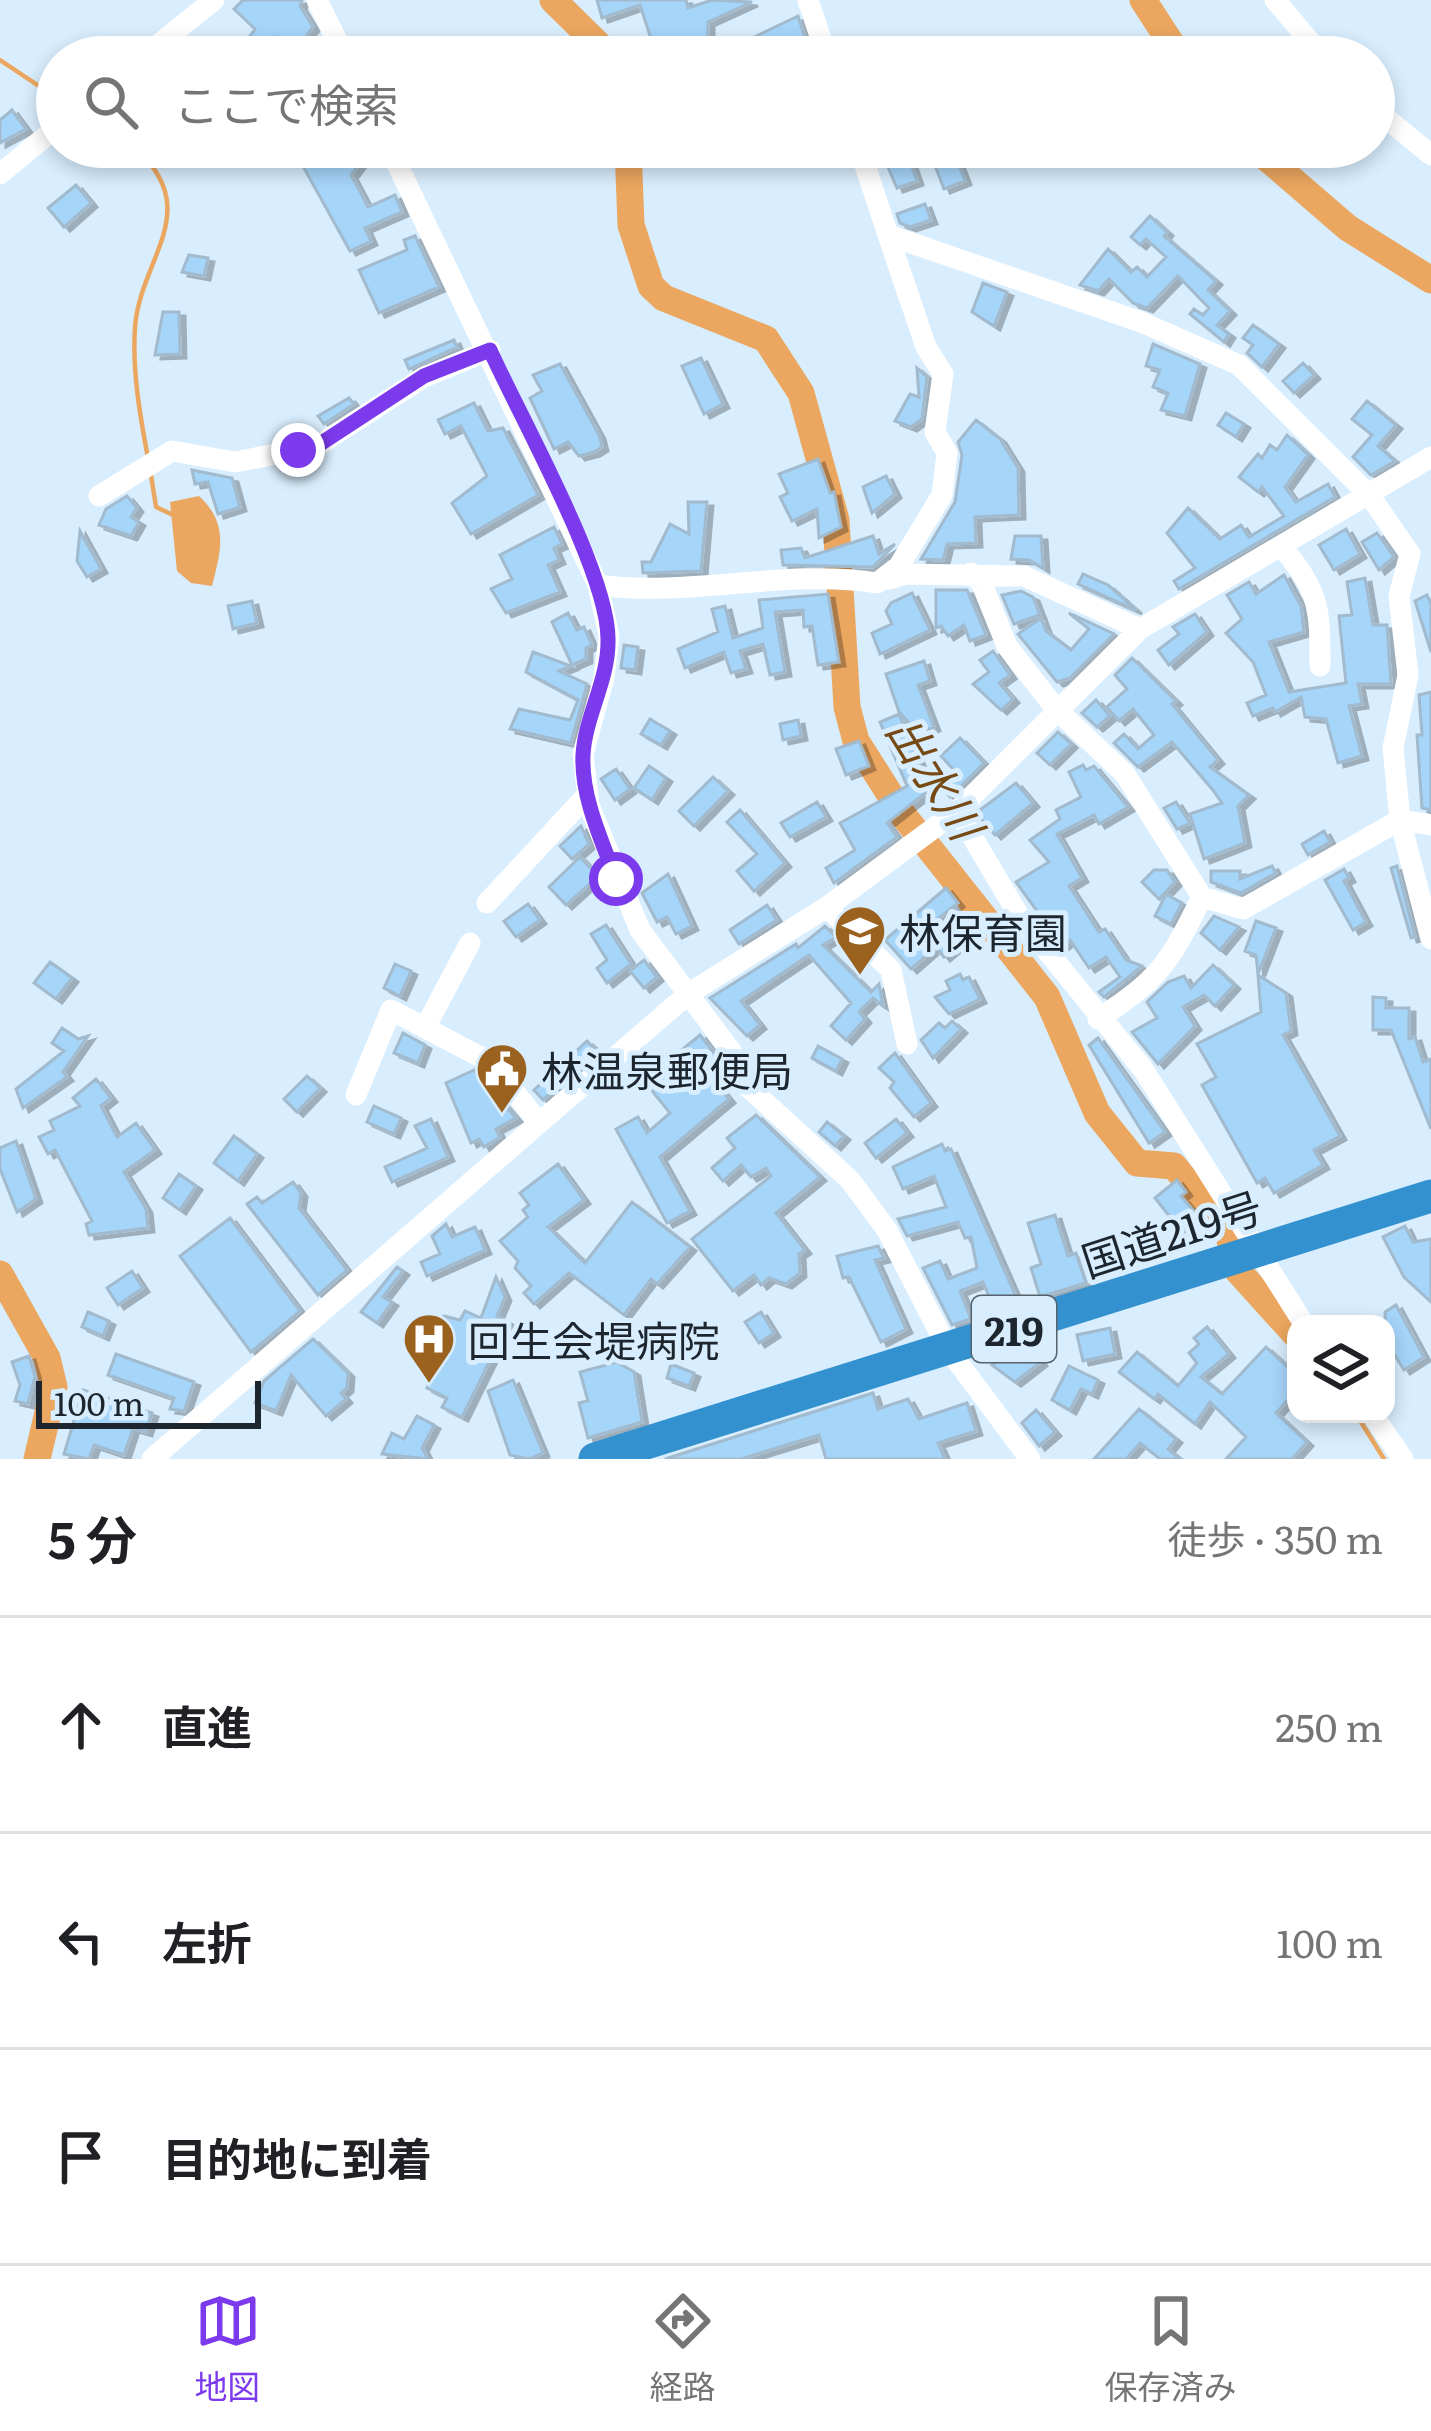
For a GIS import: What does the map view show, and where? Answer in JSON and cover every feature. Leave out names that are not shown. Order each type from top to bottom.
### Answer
[{"type":"highway","name":"国道219号","points":[[596,1459],[1431,1196]]},
{"type":"street","points":[[169,36],[214,0]]},
{"type":"street","points":[[316,0],[334,36]]},
{"type":"street","points":[[808,0],[820,36]]},
{"type":"street","points":[[1275,0],[1305,36]]},
{"type":"street","points":[[1395,125],[1431,155]]},
{"type":"street","points":[[0,173],[36,144]]},
{"type":"street","points":[[399,168],[598,585],[609,636],[604,678],[583,754],[588,794],[616,879],[640,931],[734,1055],[748,1087],[850,1180],[886,1230],[948,1349],[1030,1459]]},
{"type":"street","points":[[866,168],[926,346],[943,374],[935,432],[947,453],[942,495],[899,566],[877,583]]},
{"type":"street","points":[[888,236],[1212,350],[1239,365],[1370,496],[1410,554],[1399,596],[1408,675],[1394,748],[1400,820],[1431,939]]},
{"type":"street","points":[[99,496],[172,452],[235,462],[317,446],[424,376],[490,350]]},
{"type":"street","points":[[152,1459],[688,994],[827,907],[957,811],[1140,629],[1431,457]]},
{"type":"street","points":[[1282,547],[1312,583],[1320,608],[1320,666]]},
{"type":"street","points":[[971,573],[982,584],[1007,646],[1056,709],[1125,774],[1202,897],[1243,909],[1400,820],[1431,825]]},
{"type":"street","points":[[598,585],[712,587],[850,578],[877,583],[905,574],[1024,576],[1140,629]]},
{"type":"street","points":[[487,903],[588,794]]},
{"type":"street","points":[[957,811],[1021,919],[1143,1069],[1298,1315]]},
{"type":"street","points":[[1099,1019],[1143,990],[1169,963],[1202,897]]},
{"type":"street","points":[[827,907],[891,970],[907,1044]]},
{"type":"street","points":[[426,1026],[470,944]]},
{"type":"street","points":[[356,1095],[392,1010],[492,1063],[538,1122]]},
{"type":"street","points":[[1378,1423],[1403,1459]]},
{"type":"shaded area","points":[[199,496],[219,527],[212,586],[191,583],[177,571],[170,502]]},
{"type":"building","points":[[243,0],[302,0],[300,6],[313,27],[306,36],[250,36],[255,29],[234,9]]},
{"type":"building","points":[[597,0],[686,0],[688,8],[712,0],[752,2],[708,22],[708,36],[650,36],[640,5],[602,18]]},
{"type":"building","points":[[798,16],[804,36],[756,36]]},
{"type":"building","points":[[12,110],[26,129],[0,143],[0,120]]},
{"type":"building","points":[[304,168],[356,168],[351,175],[368,207],[395,195],[402,212],[365,228],[371,241],[350,251]]},
{"type":"building","points":[[888,168],[913,168],[917,181],[897,188]]},
{"type":"building","points":[[936,168],[960,168],[965,181],[944,189]]},
{"type":"building","points":[[76,185],[91,203],[64,227],[48,208]]},
{"type":"building","points":[[925,204],[931,220],[910,227],[900,223],[897,214]]},
{"type":"building","points":[[1150,216],[1167,232],[1164,236],[1216,281],[1208,290],[1230,311],[1217,325],[1229,334],[1224,342],[1190,314],[1194,309],[1203,315],[1209,308],[1178,276],[1147,308],[1133,303],[1109,279],[1098,291],[1080,285],[1108,249],[1131,272],[1137,267],[1147,277],[1166,257],[1146,239],[1140,245],[1131,237]]},
{"type":"building","points":[[415,236],[439,287],[379,313],[359,270],[407,250],[404,240]]},
{"type":"building","points":[[189,255],[208,258],[204,276],[182,272]]},
{"type":"building","points":[[983,283],[1007,292],[994,326],[972,312]]},
{"type":"building","points":[[163,312],[179,312],[180,354],[155,355]]},
{"type":"building","points":[[1253,325],[1279,344],[1262,367],[1247,353],[1253,345],[1243,338]]},
{"type":"building","points":[[454,340],[457,347],[409,369],[405,360]]},
{"type":"building","points":[[1153,344],[1200,364],[1185,416],[1161,410],[1168,393],[1153,387],[1160,370],[1146,366]]},
{"type":"building","points":[[701,358],[723,404],[704,414],[682,366]]},
{"type":"building","points":[[1303,363],[1314,375],[1294,393],[1283,381]]},
{"type":"building","points":[[560,364],[599,435],[602,447],[594,452],[579,456],[568,442],[554,449],[530,398],[542,391],[533,375]]},
{"type":"building","points":[[917,368],[927,377],[922,419],[911,427],[895,421],[910,394],[919,397]]},
{"type":"building","points":[[349,398],[354,404],[324,424],[318,416]]},
{"type":"building","points":[[1367,401],[1396,425],[1378,446],[1395,461],[1371,475],[1353,457],[1372,435],[1352,419]]},
{"type":"building","points":[[474,403],[488,431],[503,428],[538,495],[471,534],[452,503],[487,476],[461,426],[445,434],[438,420]]},
{"type":"building","points":[[1226,413],[1244,424],[1236,437],[1218,425]]},
{"type":"building","points":[[976,420],[1000,439],[1018,468],[1019,515],[975,517],[976,543],[947,544],[943,560],[921,559],[955,502],[962,455],[958,442]]},
{"type":"building","points":[[1287,435],[1308,455],[1285,487],[1296,502],[1328,484],[1335,497],[1179,589],[1174,581],[1195,568],[1167,533],[1188,508],[1220,539],[1241,525],[1249,537],[1284,516],[1262,487],[1258,492],[1239,477],[1258,454],[1262,458],[1270,445],[1277,450]]},
{"type":"building","points":[[818,459],[830,493],[834,492],[841,527],[819,538],[817,509],[792,521],[780,497],[788,493],[779,474]]},
{"type":"building","points":[[192,470],[232,478],[240,507],[218,514],[208,482],[195,484]]},
{"type":"building","points":[[886,476],[895,494],[872,513],[863,487]]},
{"type":"building","points":[[127,496],[137,508],[131,517],[139,522],[131,536],[99,525],[106,509]]},
{"type":"building","points":[[688,502],[707,502],[701,571],[643,573],[642,562],[651,562],[670,524],[689,534]]},
{"type":"building","points":[[554,527],[562,544],[554,548],[559,560],[548,565],[560,592],[506,613],[491,589],[512,579],[500,555]]},
{"type":"building","points":[[1346,529],[1360,554],[1334,570],[1319,545]]},
{"type":"building","points":[[80,531],[101,569],[87,577],[77,561]]},
{"type":"building","points":[[1377,533],[1394,557],[1379,570],[1362,542]]},
{"type":"building","points":[[873,536],[879,554],[895,544],[873,567],[783,565],[781,550],[801,548],[805,558]]},
{"type":"building","points":[[1015,536],[1041,536],[1043,568],[1029,560],[1011,559]]},
{"type":"building","points":[[1083,574],[1108,585],[1136,610],[1078,584]]},
{"type":"building","points":[[1284,575],[1301,606],[1304,632],[1269,642],[1289,692],[1346,683],[1339,616],[1352,615],[1347,582],[1365,578],[1373,625],[1387,625],[1391,684],[1358,684],[1362,704],[1349,706],[1362,756],[1338,763],[1326,719],[1305,717],[1301,697],[1275,712],[1273,708],[1253,716],[1247,703],[1266,695],[1253,662],[1226,633],[1242,619],[1227,595],[1249,582],[1256,594]]},
{"type":"building","points":[[936,590],[967,590],[986,635],[970,641],[964,625],[948,636],[941,626],[936,628]]},
{"type":"building","points":[[1021,591],[1033,597],[1040,615],[1014,624],[1002,595]]},
{"type":"building","points":[[912,593],[930,630],[880,654],[872,633],[892,624],[886,611],[891,603]]},
{"type":"building","points":[[828,594],[839,662],[818,665],[812,626],[804,627],[803,610],[775,612],[785,672],[770,675],[763,644],[740,651],[746,669],[731,673],[724,652],[685,668],[678,649],[718,632],[712,609],[725,606],[733,638],[763,628],[759,600]]},
{"type":"building","points":[[1427,595],[1431,604],[1431,652],[1415,601]]},
{"type":"building","points":[[252,601],[257,623],[233,629],[228,606]]},
{"type":"building","points":[[568,613],[577,630],[584,627],[592,645],[586,648],[586,659],[572,665],[552,622]]},
{"type":"building","points":[[1069,613],[1114,634],[1070,678],[1057,682],[1018,634],[1041,618],[1046,631],[1071,650],[1089,629]]},
{"type":"building","points":[[1195,614],[1207,632],[1169,665],[1158,650],[1179,634],[1173,627]]},
{"type":"building","points":[[624,645],[638,647],[635,670],[621,668]]},
{"type":"building","points":[[993,651],[1010,675],[999,683],[1013,699],[1001,710],[973,684],[989,672],[980,660]]},
{"type":"building","points":[[533,652],[571,666],[559,671],[587,684],[571,743],[510,729],[519,709],[570,720],[578,700],[526,672]]},
{"type":"building","points":[[1132,658],[1176,701],[1172,704],[1218,760],[1210,767],[1249,795],[1238,806],[1245,843],[1204,859],[1190,814],[1222,803],[1212,789],[1172,742],[1138,767],[1114,743],[1124,734],[1138,749],[1154,735],[1133,709],[1119,721],[1107,707],[1127,689],[1115,675]]},
{"type":"building","points":[[924,661],[930,681],[918,685],[934,727],[919,733],[899,712],[886,674]]},
{"type":"building","points":[[1431,692],[1431,810],[1422,808],[1417,735],[1422,735],[1419,695]]},
{"type":"building","points":[[1096,700],[1110,716],[1097,727],[1082,713]]},
{"type":"building","points":[[899,714],[920,764],[913,767],[928,791],[887,823],[897,837],[834,883],[826,868],[855,850],[840,823],[907,786],[880,722]]},
{"type":"building","points":[[650,719],[670,731],[661,745],[641,734]]},
{"type":"building","points":[[798,720],[801,736],[783,740],[780,724]]},
{"type":"building","points":[[1058,732],[1071,744],[1050,765],[1037,753]]},
{"type":"building","points":[[960,738],[984,763],[950,797],[938,785],[954,770],[941,756]]},
{"type":"building","points":[[859,741],[869,766],[846,775],[836,749]]},
{"type":"building","points":[[1083,765],[1086,770],[1094,766],[1128,807],[1099,824],[1094,815],[1057,834],[1082,878],[1069,886],[1099,932],[1105,929],[1126,960],[1142,966],[1104,997],[1099,992],[1120,977],[1106,957],[1089,968],[1070,940],[1062,946],[1016,882],[1049,862],[1030,840],[1060,819],[1056,810],[1081,797],[1069,772]]},
{"type":"building","points":[[649,766],[666,778],[652,800],[634,788]]},
{"type":"building","points":[[616,769],[630,789],[615,800],[601,779]]},
{"type":"building","points":[[713,777],[728,791],[694,826],[679,811]]},
{"type":"building","points":[[1016,783],[1033,803],[995,835],[976,813]]},
{"type":"building","points":[[817,802],[826,817],[790,837],[781,823]]},
{"type":"building","points":[[1176,802],[1190,823],[1177,829],[1164,808]]},
{"type":"building","points":[[740,810],[785,863],[754,891],[737,871],[757,854],[727,822]]},
{"type":"building","points":[[581,826],[589,844],[572,859],[560,846]]},
{"type":"building","points":[[1324,831],[1330,842],[1308,855],[1302,844]]},
{"type":"building","points":[[580,857],[598,876],[566,905],[549,887]]},
{"type":"building","points":[[1272,866],[1276,873],[1241,893],[1211,882],[1211,871],[1240,871],[1240,879]]},
{"type":"building","points":[[1397,866],[1415,937],[1411,938],[1391,868]]},
{"type":"building","points":[[1344,869],[1349,878],[1344,881],[1366,922],[1353,930],[1325,880]]},
{"type":"building","points":[[1154,870],[1167,870],[1175,882],[1159,899],[1142,882]]},
{"type":"building","points":[[668,874],[692,926],[676,934],[667,917],[657,922],[642,893]]},
{"type":"building","points":[[946,888],[958,903],[935,921],[956,947],[944,957],[936,947],[911,969],[885,940]]},
{"type":"building","points":[[1166,894],[1182,903],[1171,924],[1155,916]]},
{"type":"building","points":[[528,904],[540,920],[516,937],[504,921]]},
{"type":"building","points":[[767,905],[777,920],[739,944],[730,930]]},
{"type":"building","points":[[1214,916],[1239,927],[1220,950],[1201,933]]},
{"type":"building","points":[[1256,921],[1276,928],[1258,974],[1256,955],[1245,951]]},
{"type":"building","points":[[606,925],[631,964],[607,983],[597,968],[607,960],[591,934]]},
{"type":"building","points":[[825,926],[836,937],[823,945],[871,992],[879,984],[883,1006],[873,998],[859,1012],[865,1019],[846,1040],[831,1026],[851,1003],[809,955],[741,1001],[760,1025],[747,1036],[710,998],[796,944],[798,948]]},
{"type":"building","points":[[644,960],[657,977],[644,988],[630,971]]},
{"type":"building","points":[[50,962],[72,978],[56,999],[34,983]]},
{"type":"building","points":[[395,964],[411,971],[400,996],[384,988]]},
{"type":"building","points":[[1213,965],[1234,985],[1215,1006],[1204,995],[1183,1007],[1195,1026],[1158,1064],[1132,1032],[1157,1018],[1147,1002],[1168,982],[1184,976],[1191,988]]},
{"type":"building","points":[[960,974],[963,980],[969,977],[980,999],[949,1014],[935,997],[950,990],[946,981]]},
{"type":"building","points":[[1258,975],[1286,993],[1291,1031],[1283,1035],[1340,1136],[1314,1150],[1323,1165],[1274,1193],[1265,1178],[1257,1183],[1202,1085],[1216,1077],[1197,1044],[1261,1012]]},
{"type":"building","points":[[1373,997],[1386,998],[1386,1008],[1409,1008],[1409,1039],[1415,1037],[1423,1062],[1431,1059],[1431,1129],[1391,1030],[1373,1030]]},
{"type":"building","points":[[952,1021],[961,1029],[933,1058],[921,1040],[939,1023],[945,1028]]},
{"type":"building","points":[[62,1028],[78,1039],[88,1036],[63,1072],[67,1077],[23,1108],[16,1089],[64,1051],[52,1043]]},
{"type":"building","points":[[403,1033],[425,1045],[418,1063],[394,1053]]},
{"type":"building","points":[[700,1035],[717,1057],[704,1068],[729,1099],[660,1157],[690,1211],[667,1223],[616,1129],[638,1117],[647,1133],[670,1113],[644,1081]]},
{"type":"building","points":[[1098,1038],[1165,1132],[1149,1143],[1089,1045]]},
{"type":"building","points":[[587,1041],[598,1052],[543,1100],[534,1090]]},
{"type":"building","points":[[818,1046],[842,1059],[836,1071],[812,1058]]},
{"type":"building","points":[[895,1053],[931,1103],[914,1117],[890,1088],[894,1082],[879,1068]]},
{"type":"building","points":[[474,1070],[516,1118],[496,1129],[500,1137],[484,1147],[479,1139],[471,1143],[446,1083]]},
{"type":"building","points":[[307,1076],[320,1088],[297,1112],[284,1099]]},
{"type":"building","points":[[96,1079],[111,1098],[101,1106],[117,1137],[136,1123],[155,1150],[124,1172],[146,1209],[148,1228],[89,1235],[86,1224],[92,1221],[55,1150],[48,1154],[39,1137],[54,1130],[50,1121],[80,1106],[73,1098]]},
{"type":"building","points":[[374,1106],[401,1118],[394,1134],[367,1122]]},
{"type":"building","points":[[756,1115],[820,1177],[776,1213],[805,1250],[799,1254],[800,1273],[786,1284],[769,1278],[761,1285],[754,1275],[733,1291],[692,1239],[771,1176],[766,1168],[751,1177],[741,1165],[723,1181],[712,1168],[735,1148],[727,1138]]},
{"type":"building","points":[[431,1119],[448,1157],[392,1182],[385,1167],[427,1148],[415,1126]]},
{"type":"building","points":[[896,1119],[907,1133],[876,1158],[865,1143]]},
{"type":"building","points":[[827,1122],[844,1136],[835,1146],[819,1132]]},
{"type":"building","points":[[234,1136],[257,1154],[238,1181],[214,1163]]},
{"type":"building","points":[[16,1141],[36,1199],[17,1212],[0,1169],[0,1148]]},
{"type":"building","points":[[942,1144],[945,1151],[951,1149],[1016,1297],[993,1306],[983,1282],[960,1291],[971,1319],[952,1325],[923,1268],[940,1261],[948,1279],[977,1268],[971,1237],[965,1238],[958,1222],[907,1236],[898,1219],[946,1207],[934,1176],[903,1189],[893,1167]]},
{"type":"building","points":[[558,1164],[584,1200],[548,1227],[585,1263],[632,1202],[690,1247],[657,1284],[651,1279],[624,1315],[569,1273],[534,1304],[524,1293],[531,1286],[515,1268],[518,1261],[500,1241],[528,1217],[523,1210],[529,1205],[520,1193]]},
{"type":"building","points":[[179,1174],[196,1186],[180,1210],[163,1198]]},
{"type":"building","points":[[1177,1180],[1186,1192],[1181,1196],[1198,1216],[1181,1231],[1155,1198]]},
{"type":"building","points":[[293,1182],[301,1193],[299,1208],[347,1270],[318,1295],[247,1204],[257,1197],[262,1203]]},
{"type":"building","points":[[1055,1215],[1068,1256],[1076,1253],[1086,1283],[1040,1297],[1031,1268],[1041,1264],[1028,1223]]},
{"type":"building","points":[[230,1218],[300,1311],[251,1352],[180,1256]]},
{"type":"building","points":[[446,1224],[452,1237],[475,1227],[485,1250],[427,1276],[421,1262],[440,1254],[432,1236]]},
{"type":"building","points":[[1405,1226],[1413,1242],[1431,1239],[1431,1302],[1404,1277],[1383,1237]]},
{"type":"building","points":[[878,1246],[884,1258],[875,1260],[906,1329],[881,1342],[849,1277],[843,1278],[837,1256]]},
{"type":"building","points":[[397,1267],[403,1271],[383,1297],[392,1302],[377,1323],[361,1312]]},
{"type":"building","points":[[132,1271],[143,1288],[118,1305],[107,1288]]},
{"type":"building","points":[[496,1277],[505,1297],[497,1316],[509,1322],[462,1417],[442,1407],[447,1398],[427,1388],[436,1370],[425,1365],[436,1342],[433,1332],[444,1316],[460,1320],[465,1311],[481,1318]]},
{"type":"building","points":[[1396,1305],[1424,1357],[1404,1370],[1395,1355],[1395,1315],[1385,1312]]},
{"type":"building","points":[[88,1312],[109,1321],[103,1336],[82,1327]]},
{"type":"building","points":[[761,1312],[774,1333],[759,1343],[745,1322]]},
{"type":"building","points":[[1207,1327],[1229,1354],[1201,1377],[1222,1394],[1266,1347],[1287,1367],[1287,1401],[1276,1413],[1307,1442],[1292,1459],[1226,1459],[1246,1437],[1210,1402],[1195,1424],[1158,1394],[1154,1399],[1119,1372],[1137,1352],[1178,1386],[1197,1363],[1189,1353],[1199,1344],[1194,1338]]},
{"type":"building","points":[[1110,1328],[1115,1354],[1083,1361],[1077,1335]]},
{"type":"building","points":[[313,1339],[348,1373],[347,1388],[341,1393],[346,1399],[326,1416],[291,1375],[276,1411],[255,1403],[264,1381]]},
{"type":"building","points":[[1013,1349],[1021,1360],[1033,1351],[1041,1362],[1015,1382],[992,1365]]},
{"type":"building","points":[[116,1354],[194,1382],[184,1411],[170,1409],[174,1398],[108,1375]]},
{"type":"building","points":[[29,1356],[35,1376],[28,1404],[15,1401],[20,1385],[12,1362]]},
{"type":"building","points":[[617,1362],[634,1372],[642,1422],[588,1438],[579,1403],[588,1401],[580,1372]]},
{"type":"building","points":[[671,1364],[694,1373],[689,1386],[667,1378]]},
{"type":"building","points":[[1069,1366],[1098,1380],[1092,1394],[1081,1389],[1070,1410],[1052,1400]]},
{"type":"building","points":[[513,1380],[543,1453],[529,1459],[510,1455],[488,1391]]},
{"type":"building","points":[[83,1390],[152,1413],[146,1432],[133,1428],[124,1455],[94,1445],[89,1459],[64,1454]]},
{"type":"building","points":[[873,1393],[878,1409],[908,1399],[919,1419],[967,1403],[976,1431],[938,1443],[945,1459],[826,1459],[819,1435],[741,1459],[665,1459]]},
{"type":"building","points":[[1139,1409],[1176,1439],[1168,1449],[1180,1459],[1160,1459],[1140,1443],[1126,1459],[1094,1459]]},
{"type":"building","points":[[1036,1410],[1055,1432],[1039,1446],[1022,1423]]},
{"type":"building","points":[[417,1416],[434,1425],[422,1448],[428,1459],[382,1454],[392,1433],[404,1439]]},
{"type":"waterway","name":"出水川","points":[[553,0],[590,36]]},
{"type":"waterway","points":[[1143,0],[1166,36]]},
{"type":"waterway","points":[[0,60],[36,84]]},
{"type":"waterway","points":[[148,458],[136,376],[135,327],[167,213],[165,192],[153,168]]},
{"type":"waterway","name":"出水川","points":[[629,168],[631,225],[651,286],[664,298],[766,339],[801,393],[836,520],[847,707],[856,741],[903,815],[1047,997],[1097,1113],[1137,1163],[1174,1166],[1228,1232],[1237,1270],[1287,1325]]},
{"type":"waterway","points":[[1278,168],[1348,228],[1431,280]]},
{"type":"waterway","points":[[151,475],[156,507],[171,514]]},
{"type":"waterway","points":[[0,1274],[47,1358],[54,1387],[37,1459]]},
{"type":"waterway","points":[[1362,1423],[1384,1459]]},
{"type":"place","name":"林保育園","points":[[860,977]]},
{"type":"place","name":"林温泉郵便局","points":[[502,1115]]},
{"type":"place","name":"回生会堤病院","points":[[429,1385]]},
{"type":"route","points":[[298,450],[317,446],[424,376],[490,350],[598,585],[609,636],[604,678],[583,754],[589,805],[616,879]]}]
